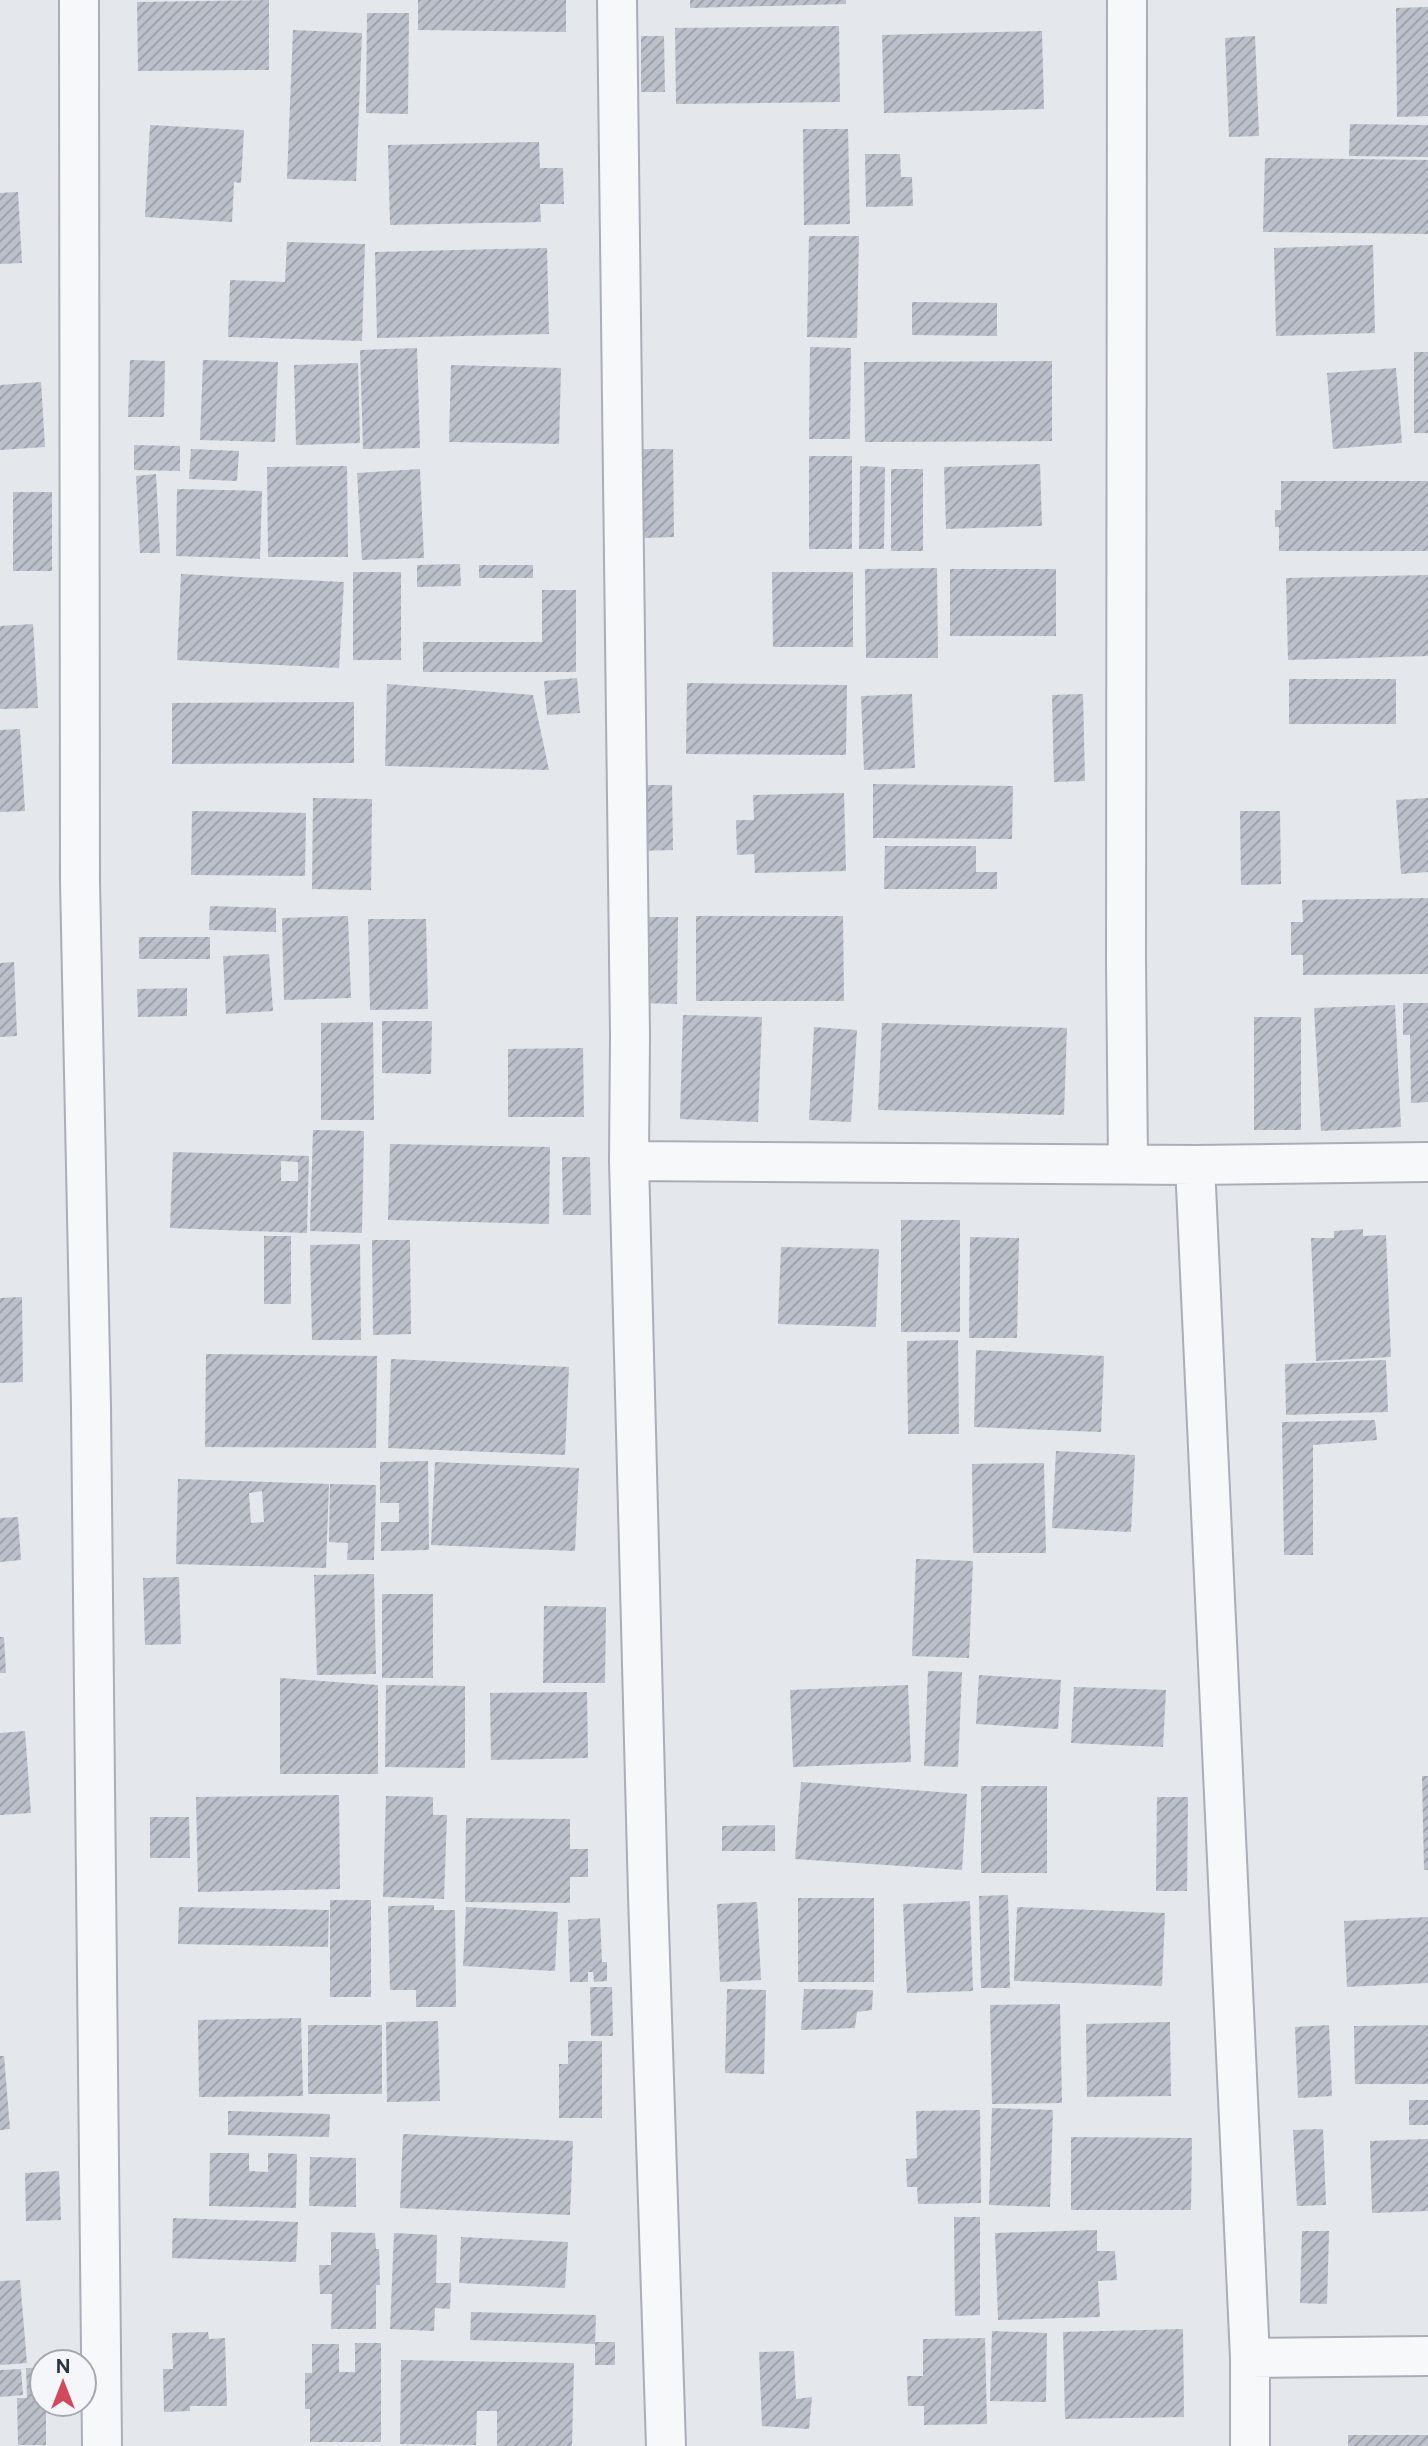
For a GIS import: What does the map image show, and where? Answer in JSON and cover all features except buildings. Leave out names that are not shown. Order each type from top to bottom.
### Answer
[{"type":"street","points":[[79,0],[80,881],[91,1407],[102,2446]]},
{"type":"street","points":[[617,0],[629,1161],[666,2446]]},
{"type":"street","points":[[1126,0],[1128,1163]]},
{"type":"street","points":[[629,1161],[1195,1165],[1428,1162]]},
{"type":"street","points":[[1195,1165],[1250,2358],[1250,2446]]},
{"type":"street","points":[[1250,2358],[1428,2356]]}]
